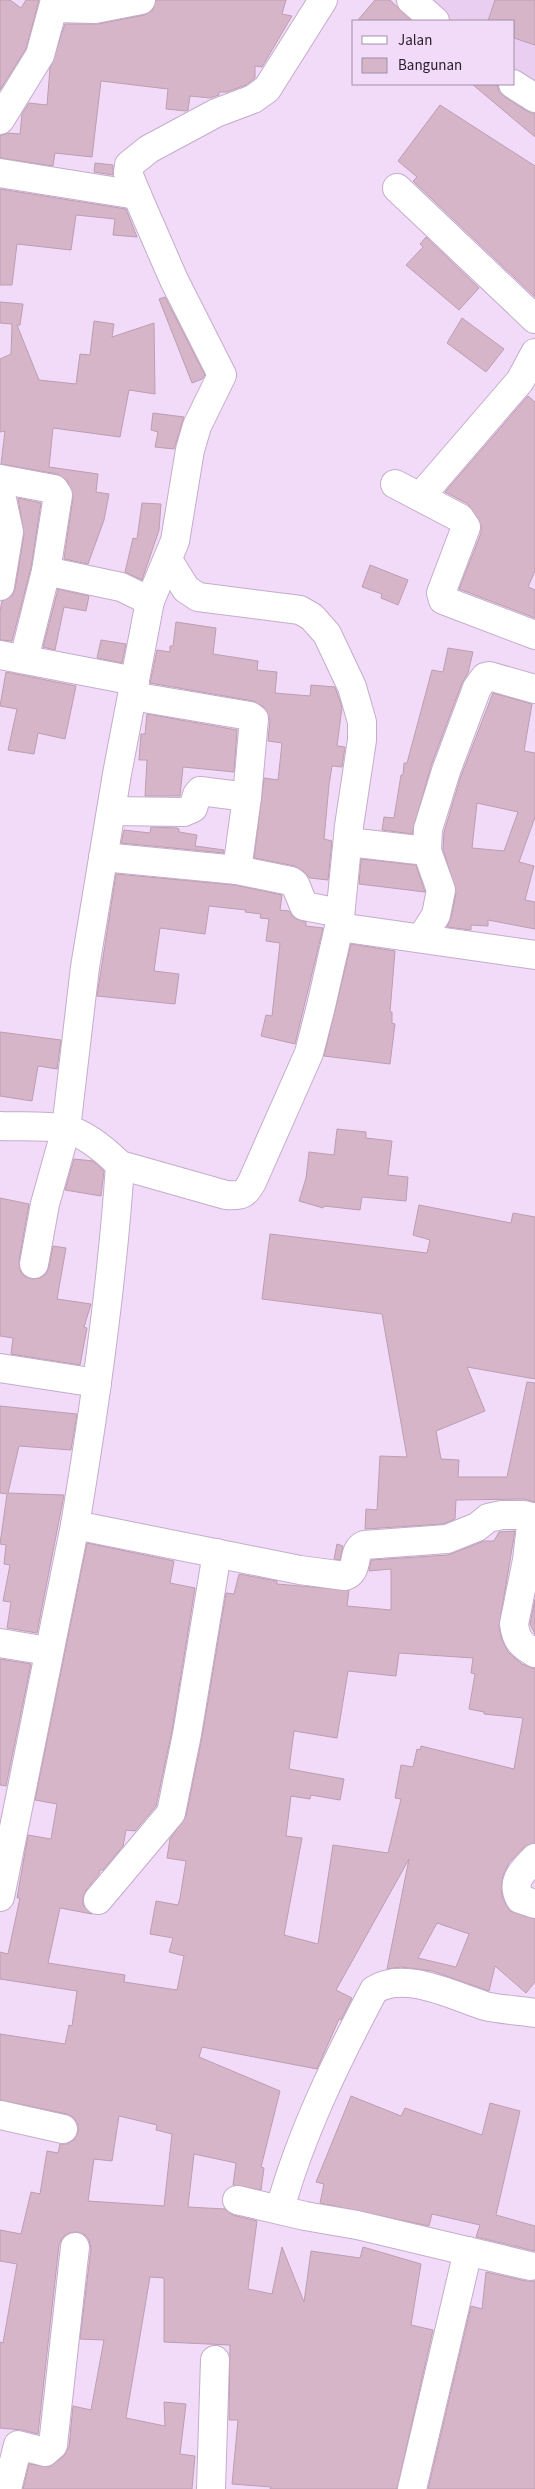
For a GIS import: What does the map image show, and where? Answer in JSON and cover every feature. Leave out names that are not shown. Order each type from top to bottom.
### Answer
[{"type":"street","points":[[0,120],[40,55],[55,4],[95,9],[141,0]]},
{"type":"street","points":[[34,1264],[45,1204],[66,1129],[85,967],[111,811],[150,601],[175,541],[190,450],[197,426],[222,375],[174,280],[128,173],[131,161],[149,149],[216,113],[253,99],[267,89],[323,0]]},
{"type":"street","points":[[411,0],[433,20]]},
{"type":"street","points":[[515,85],[535,98]]},
{"type":"street","points":[[0,173],[137,195]]},
{"type":"street","points":[[397,188],[535,319]]},
{"type":"street","points":[[420,497],[520,381],[535,352]]},
{"type":"street","points":[[0,479],[48,488],[58,495],[46,571],[12,657],[250,716],[255,723],[237,870]]},
{"type":"street","points":[[395,484],[460,518],[466,527],[441,593],[443,600],[535,635]]},
{"type":"street","points":[[0,490],[3,521],[9,532],[0,586]]},
{"type":"street","points":[[0,1126],[66,1129],[84,1137],[108,1153],[120,1165],[226,1195],[239,1196],[246,1193],[309,1053],[340,920],[348,842],[362,740],[362,722],[352,687],[327,634],[312,617],[300,610],[198,597],[186,589],[168,560]]},
{"type":"street","points":[[46,571],[121,587],[150,601]]},
{"type":"street","points":[[422,937],[436,915],[441,890],[427,851],[428,830],[446,771],[481,681],[485,677],[494,676],[535,689]]},
{"type":"street","points":[[111,811],[184,812],[193,808],[196,795],[200,791],[247,797]]},
{"type":"street","points":[[348,842],[427,851]]},
{"type":"street","points":[[103,857],[237,870],[291,881],[295,884],[304,906],[340,920],[422,937],[535,955]]},
{"type":"street","points":[[0,1897],[48,1651],[75,1525],[97,1383],[120,1165]]},
{"type":"street","points":[[0,1368],[97,1383]]},
{"type":"street","points":[[75,1525],[300,1570],[345,1576],[354,1569],[358,1551],[364,1545],[447,1539],[477,1527],[488,1518],[505,1515],[534,1518],[514,1624],[521,1645],[535,1653]]},
{"type":"street","points":[[98,1900],[171,1812],[187,1734],[217,1553]]},
{"type":"street","points":[[0,1643],[48,1651]]},
{"type":"street","points":[[535,1858],[516,1880],[515,1891],[520,1899],[535,1904]]},
{"type":"street","points":[[280,2209],[294,2162],[374,1990],[384,1984],[394,1982],[408,1983],[435,1989],[485,2006],[535,2013]]},
{"type":"street","points":[[0,2115],[63,2128]]},
{"type":"street","points":[[237,2200],[305,2216],[357,2224],[530,2266]]},
{"type":"street","points":[[7,2489],[9,2443],[45,2452],[53,2445],[75,2247]]},
{"type":"street","points":[[412,2489],[468,2252]]},
{"type":"street","points":[[211,2489],[215,2360]]},
{"type":"shaded area","points":[[422,0],[535,0],[535,89],[515,76],[515,20],[444,20]]},
{"type":"building","points":[[0,0],[10,0],[21,8],[26,0],[39,0],[26,49],[0,90]]},
{"type":"building","points":[[156,0],[286,0],[282,14],[292,16],[262,67],[255,66],[255,78],[246,85],[227,92],[219,92],[219,95],[210,98],[190,96],[188,110],[186,111],[166,109],[168,89],[101,81],[92,157],[55,153],[53,166],[0,158],[0,136],[8,133],[20,134],[22,114],[29,103],[47,105],[50,68],[65,24],[98,24],[144,15],[152,11]]},
{"type":"building","points":[[375,0],[390,0],[411,20],[358,20]]},
{"type":"building","points":[[495,0],[535,0],[535,45],[515,38],[515,20],[488,20]]},
{"type":"building","points":[[473,85],[497,85],[499,92],[505,97],[535,114],[535,137]]},
{"type":"building","points":[[440,105],[535,166],[535,297],[413,181],[417,177],[398,161]]},
{"type":"building","points":[[95,163],[113,165],[113,175],[94,172]]},
{"type":"building","points":[[0,189],[126,209],[137,237],[113,235],[115,219],[76,215],[71,250],[17,244],[12,285],[0,285]]},
{"type":"building","points":[[426,237],[479,288],[459,310],[406,265],[423,247],[420,244]]},
{"type":"building","points":[[165,297],[205,375],[202,379],[192,383],[159,299]]},
{"type":"building","points":[[0,302],[23,304],[20,325],[17,325],[39,380],[76,384],[80,354],[90,355],[94,321],[114,324],[112,337],[154,323],[155,394],[129,390],[120,437],[53,428],[49,467],[98,474],[96,492],[109,494],[104,520],[88,564],[64,559],[73,497],[67,480],[57,474],[1,464],[5,431],[0,432],[0,359],[11,354],[12,324],[0,323]]},
{"type":"building","points":[[462,318],[504,349],[486,372],[447,343]]},
{"type":"building","points":[[528,396],[535,402],[535,571],[528,587],[535,590],[535,618],[459,589],[481,533],[481,525],[468,504],[445,492]]},
{"type":"building","points":[[153,413],[184,417],[174,449],[155,447],[158,432],[151,430]]},
{"type":"building","points":[[18,498],[41,503],[31,568],[12,641],[0,640],[2,601],[12,596],[15,589],[24,535]]},
{"type":"building","points":[[142,503],[161,504],[159,530],[142,580],[125,572],[133,538],[137,539]]},
{"type":"building","points":[[370,565],[408,580],[398,605],[381,598],[382,594],[362,587]]},
{"type":"building","points":[[58,589],[89,596],[86,611],[64,607],[55,650],[43,647]]},
{"type":"building","points":[[176,622],[216,628],[213,654],[258,661],[257,670],[277,672],[275,693],[310,696],[311,685],[335,687],[342,707],[337,746],[345,747],[342,767],[332,766],[329,785],[324,839],[332,841],[328,880],[310,878],[295,866],[254,858],[264,778],[278,780],[282,743],[268,741],[270,720],[264,707],[253,701],[150,683],[157,650],[170,652],[170,646],[173,646]]},
{"type":"building","points":[[101,640],[126,644],[122,663],[97,658]]},
{"type":"building","points":[[448,648],[473,652],[468,673],[462,683],[431,766],[412,834],[382,830],[384,817],[394,818],[404,763],[407,763],[432,670],[443,672]]},
{"type":"building","points":[[6,672],[76,686],[65,739],[38,733],[34,754],[8,750],[17,709],[0,706]]},
{"type":"building","points":[[493,693],[532,704],[524,751],[535,753],[535,817],[519,862],[534,866],[525,900],[535,902],[535,929],[488,920],[488,926],[471,925],[471,930],[447,927],[451,918],[456,893],[443,849],[444,832],[461,776]],"holes":[[[477,803],[518,812],[504,851],[472,848]]]},
{"type":"building","points":[[147,714],[237,730],[234,772],[183,767],[180,796],[145,796],[147,760],[139,760],[141,734],[145,734]]},
{"type":"building","points":[[151,827],[177,828],[179,832],[197,835],[195,846],[224,850],[224,853],[121,843],[124,830],[150,833]]},
{"type":"building","points":[[361,859],[416,865],[425,892],[359,884]]},
{"type":"building","points":[[116,874],[235,885],[282,895],[280,910],[289,911],[294,918],[306,922],[306,926],[323,928],[295,1044],[261,1036],[266,1015],[272,1016],[280,943],[266,941],[269,919],[260,918],[261,914],[245,912],[246,910],[209,906],[205,934],[160,928],[154,971],[179,974],[175,1004],[97,996]]},
{"type":"building","points":[[351,944],[395,951],[390,1012],[392,1012],[392,1023],[395,1024],[390,1064],[324,1056]]},
{"type":"building","points":[[0,1032],[61,1040],[57,1069],[38,1066],[32,1101],[0,1096]]},
{"type":"building","points":[[337,1129],[366,1132],[366,1138],[392,1141],[388,1175],[408,1177],[406,1201],[362,1197],[360,1210],[324,1206],[323,1208],[299,1201],[306,1178],[309,1152],[334,1155]]},
{"type":"building","points":[[74,1159],[93,1161],[104,1171],[101,1196],[65,1190]]},
{"type":"building","points":[[0,1198],[29,1204],[19,1261],[20,1270],[24,1276],[32,1279],[40,1278],[46,1274],[53,1246],[66,1248],[57,1299],[91,1304],[84,1327],[87,1328],[80,1365],[11,1354],[13,1338],[0,1336]]},
{"type":"building","points":[[419,1205],[511,1223],[513,1213],[535,1217],[535,1379],[467,1367],[485,1411],[436,1431],[441,1459],[459,1460],[458,1477],[507,1477],[527,1382],[535,1383],[535,1502],[524,1499],[456,1500],[455,1519],[443,1524],[365,1529],[366,1509],[377,1510],[380,1456],[407,1457],[382,1314],[262,1299],[270,1234],[427,1253],[430,1240],[413,1235]]},
{"type":"building","points":[[0,1406],[77,1414],[71,1450],[19,1446],[8,1493],[64,1495],[37,1633],[7,1628],[11,1602],[3,1601],[10,1565],[4,1564],[6,1545],[0,1544],[7,1494],[0,1493]]},
{"type":"building","points":[[515,1531],[499,1626],[502,1640],[508,1652],[522,1664],[535,1669],[535,1843],[524,1847],[509,1863],[503,1876],[501,1889],[503,1899],[510,1911],[535,1919],[535,1982],[526,1993],[495,1966],[489,1991],[432,1971],[401,1967],[387,1969],[409,1859],[336,1990],[352,1998],[341,2020],[339,2019],[317,2069],[202,2047],[199,2057],[280,2091],[261,2167],[264,2168],[261,2190],[233,2185],[236,2163],[194,2154],[188,2207],[225,2209],[233,2215],[257,2221],[248,2289],[272,2294],[282,2247],[304,2302],[311,2251],[360,2258],[363,2247],[421,2264],[411,2325],[433,2330],[397,2489],[270,2489],[271,2487],[232,2484],[238,2420],[229,2420],[230,2345],[164,2342],[164,2278],[150,2277],[126,2418],[165,2426],[164,2402],[186,2404],[180,2454],[195,2456],[192,2489],[23,2489],[29,2464],[49,2467],[64,2456],[69,2447],[73,2406],[91,2410],[104,2340],[80,2339],[91,2248],[89,2240],[85,2235],[77,2232],[69,2233],[63,2237],[59,2245],[38,2434],[0,2428],[0,2342],[3,2343],[17,2264],[0,2261],[0,2230],[21,2234],[31,2192],[40,2194],[47,2151],[58,2153],[60,2144],[67,2144],[74,2140],[78,2132],[78,2124],[73,2117],[67,2114],[0,2100],[0,2034],[65,2044],[69,2025],[72,2026],[77,1991],[0,1979],[0,1952],[8,1954],[20,1898],[17,1898],[28,1835],[51,1839],[57,1804],[35,1800],[87,1543],[174,1561],[170,1583],[195,1588],[172,1731],[156,1806],[135,1831],[126,1830],[123,1846],[103,1870],[100,1870],[86,1890],[83,1905],[92,1914],[60,1908],[48,1963],[125,1975],[124,1982],[177,1990],[184,1956],[169,1952],[173,1938],[150,1934],[156,1901],[178,1905],[180,1898],[186,1861],[167,1858],[170,1839],[186,1816],[202,1737],[226,1593],[234,1594],[239,1574],[277,1581],[277,1584],[349,1590],[347,1606],[391,1610],[391,1569],[369,1571],[371,1560],[448,1555],[484,1541],[494,1541],[499,1532]],"holes":[[[399,1653],[473,1658],[471,1673],[475,1674],[469,1709],[484,1712],[484,1714],[523,1718],[514,1769],[421,1746],[420,1750],[417,1749],[413,1767],[401,1765],[395,1798],[401,1799],[388,1853],[333,1845],[318,1944],[284,1935],[302,1838],[286,1836],[291,1796],[310,1799],[311,1795],[340,1800],[344,1779],[289,1769],[294,1731],[337,1738],[348,1671],[396,1676]],[[437,1923],[469,1934],[456,1967],[418,1958]],[[119,2116],[157,2125],[156,2130],[172,2134],[164,2206],[88,2201],[94,2159],[112,2161]]]},
{"type":"building","points":[[337,1544],[343,1546],[340,1560],[334,1559]]},
{"type":"building","points":[[535,1599],[535,1634],[530,1624]]},
{"type":"building","points":[[0,1659],[31,1664],[6,1786],[0,1785]]},
{"type":"building","points":[[351,2096],[401,2116],[405,2108],[482,2135],[490,2103],[520,2111],[496,2215],[535,2226],[535,2251],[476,2237],[480,2225],[432,2214],[429,2226],[320,2203],[324,2184],[316,2182]]},
{"type":"building","points":[[486,2272],[526,2281],[535,2281],[535,2489],[428,2489],[471,2306],[482,2309]]}]
